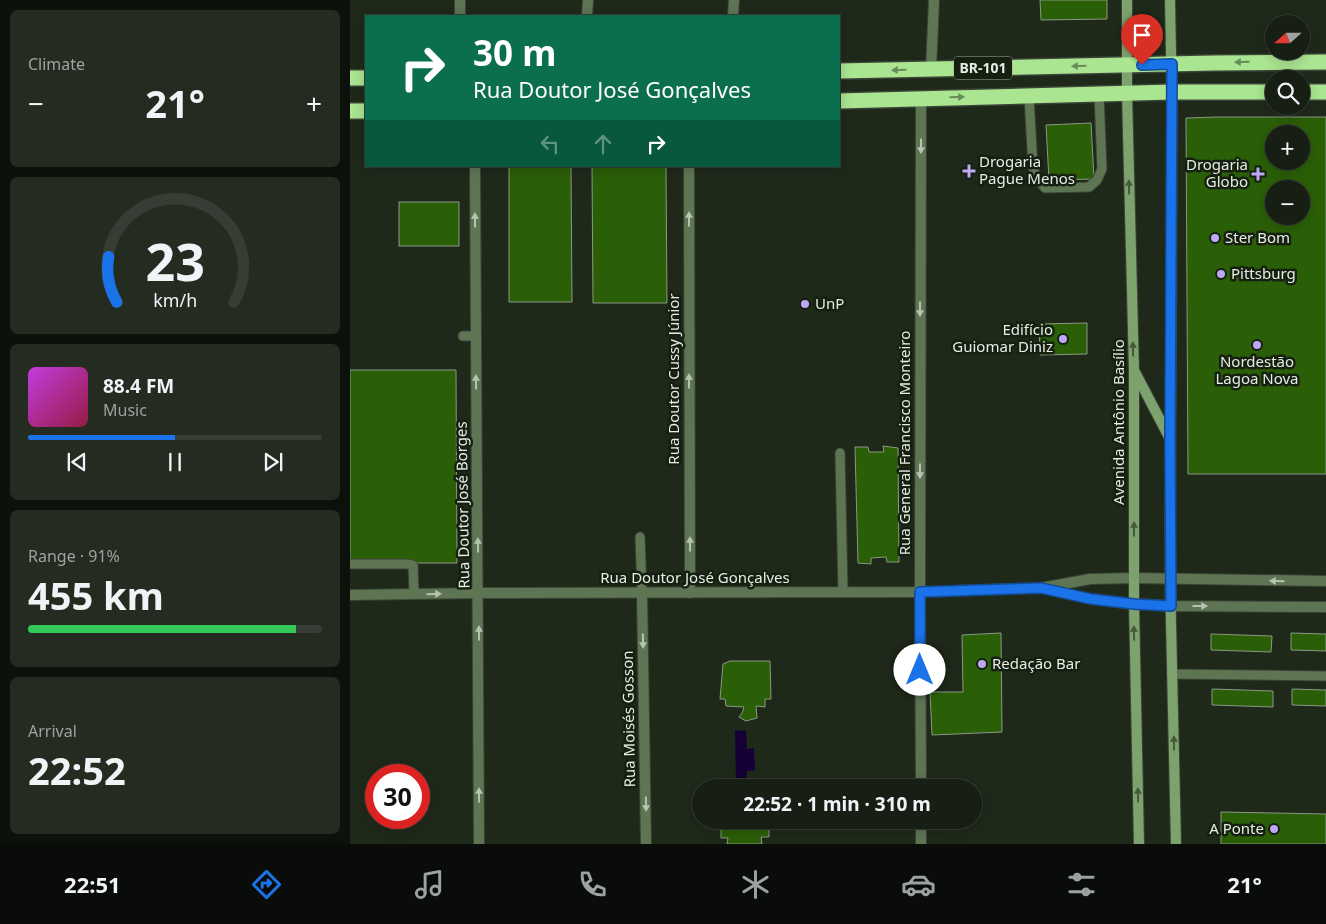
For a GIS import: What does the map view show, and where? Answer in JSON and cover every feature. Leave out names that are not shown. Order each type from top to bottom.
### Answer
[{"type":"highway","name":"BR-101","points":[[840,71],[1326,62]]},
{"type":"highway","points":[[350,78],[365,78]]},
{"type":"highway","name":"BR-101","points":[[840,101],[1172,92],[1265,92]]},
{"type":"highway","points":[[1310,92],[1326,92]]},
{"type":"highway","points":[[350,111],[365,111]]},
{"type":"main road","name":"Avenida Antônio Basílio","points":[[1127,0],[1127,93],[1134,371],[1134,604],[1138,844]]},
{"type":"main road","points":[[1170,0],[1172,64],[1170,579],[1176,844]]},
{"type":"main road","points":[[1134,371],[1170,440]]},
{"type":"street","points":[[460,0],[460,15]]},
{"type":"street","points":[[587,15],[588,0]]},
{"type":"street","points":[[733,15],[734,0]]},
{"type":"street","points":[[931,70],[934,0]]},
{"type":"street","name":"Rua General Francisco Monteiro","points":[[920,779],[921,98]]},
{"type":"street","name":"Rua Doutor José Borges","points":[[474,167],[480,844]]},
{"type":"street","name":"Rua Doutor Cussy Júnior","points":[[689,167],[690,593]]},
{"type":"street","name":"Rua Doutor José Gonçalves","points":[[350,595],[920,592],[1041,588],[1090,579],[1134,578],[1326,581]]},
{"type":"street","name":"Rua Doutor José Gonçalves","points":[[1041,588],[1091,599],[1134,604],[1326,607]]},
{"type":"street","name":"Rua Moisés Gosson","points":[[642,593],[646,844]]},
{"type":"street","points":[[921,829],[921,844]]},
{"type":"lane","points":[[1029,96],[1033,168],[1037,178],[1045,188],[1089,188],[1097,180],[1102,169],[1099,94]]},
{"type":"lane","points":[[463,336],[476,336]]},
{"type":"lane","points":[[840,453],[843,592]]},
{"type":"lane","points":[[640,537],[642,593]]},
{"type":"lane","points":[[350,564],[413,565],[414,594]]},
{"type":"lane","points":[[1172,674],[1326,676]]},
{"type":"shaded area","points":[[735,730],[746,731],[747,749],[754,748],[755,770],[747,771],[746,779],[736,779]]},
{"type":"building","points":[[1040,0],[1107,0],[1107,19],[1041,20]]},
{"type":"building","name":"Nordestão Lagoa Nova","points":[[1326,117],[1326,474],[1188,474],[1186,118]]},
{"type":"building","points":[[1091,123],[1094,179],[1049,180],[1046,125]]},
{"type":"building","points":[[509,167],[571,167],[572,302],[509,302]]},
{"type":"building","points":[[592,167],[666,167],[667,303],[593,303]]},
{"type":"building","points":[[399,202],[459,202],[459,246],[399,246]]},
{"type":"building","name":"Edifício Guiomar Diniz","points":[[1087,323],[1087,354],[1040,355],[1039,324]]},
{"type":"building","points":[[350,370],[456,370],[457,563],[350,563]]},
{"type":"building","points":[[883,446],[898,448],[899,562],[887,562],[886,557],[871,558],[871,564],[858,563],[855,447],[868,447],[869,452],[884,452]]},
{"type":"building","name":"Redação Bar","points":[[1001,633],[1002,732],[932,735],[930,692],[963,692],[962,635]]},
{"type":"building","points":[[1291,633],[1326,634],[1326,651],[1291,650]]},
{"type":"building","points":[[1211,634],[1272,636],[1271,652],[1211,650]]},
{"type":"building","points":[[730,661],[770,661],[771,699],[765,699],[765,707],[756,706],[757,718],[746,721],[739,717],[744,707],[726,706],[725,699],[720,699],[723,664]]},
{"type":"building","points":[[1212,689],[1273,691],[1273,707],[1212,705]]},
{"type":"building","points":[[1292,689],[1326,690],[1326,706],[1292,705]]},
{"type":"building","name":"A Ponte","points":[[1221,812],[1326,814],[1326,844],[1221,844]]},
{"type":"building","points":[[721,829],[769,829],[769,837],[761,837],[762,844],[727,844],[728,838],[721,838]]},
{"type":"place","name":"Drogaria Pague Menos","points":[[969,171]]},
{"type":"place","name":"Drogaria Globo","points":[[1258,174]]},
{"type":"place","name":"Ster Bom","points":[[1215,238]]},
{"type":"place","name":"Pittsburg","points":[[1221,274]]},
{"type":"place","name":"UnP","points":[[805,304]]},
{"type":"place","name":"Edifício Guiomar Diniz","points":[[1063,339]]},
{"type":"place","name":"Nordestão Lagoa Nova","points":[[1257,345]]},
{"type":"place","name":"Redação Bar","points":[[982,664]]},
{"type":"place","name":"A Ponte","points":[[1274,829]]},
{"type":"route","points":[[920,670],[920,592],[1041,588],[1091,599],[1171,606],[1172,64],[1142,65]]}]
